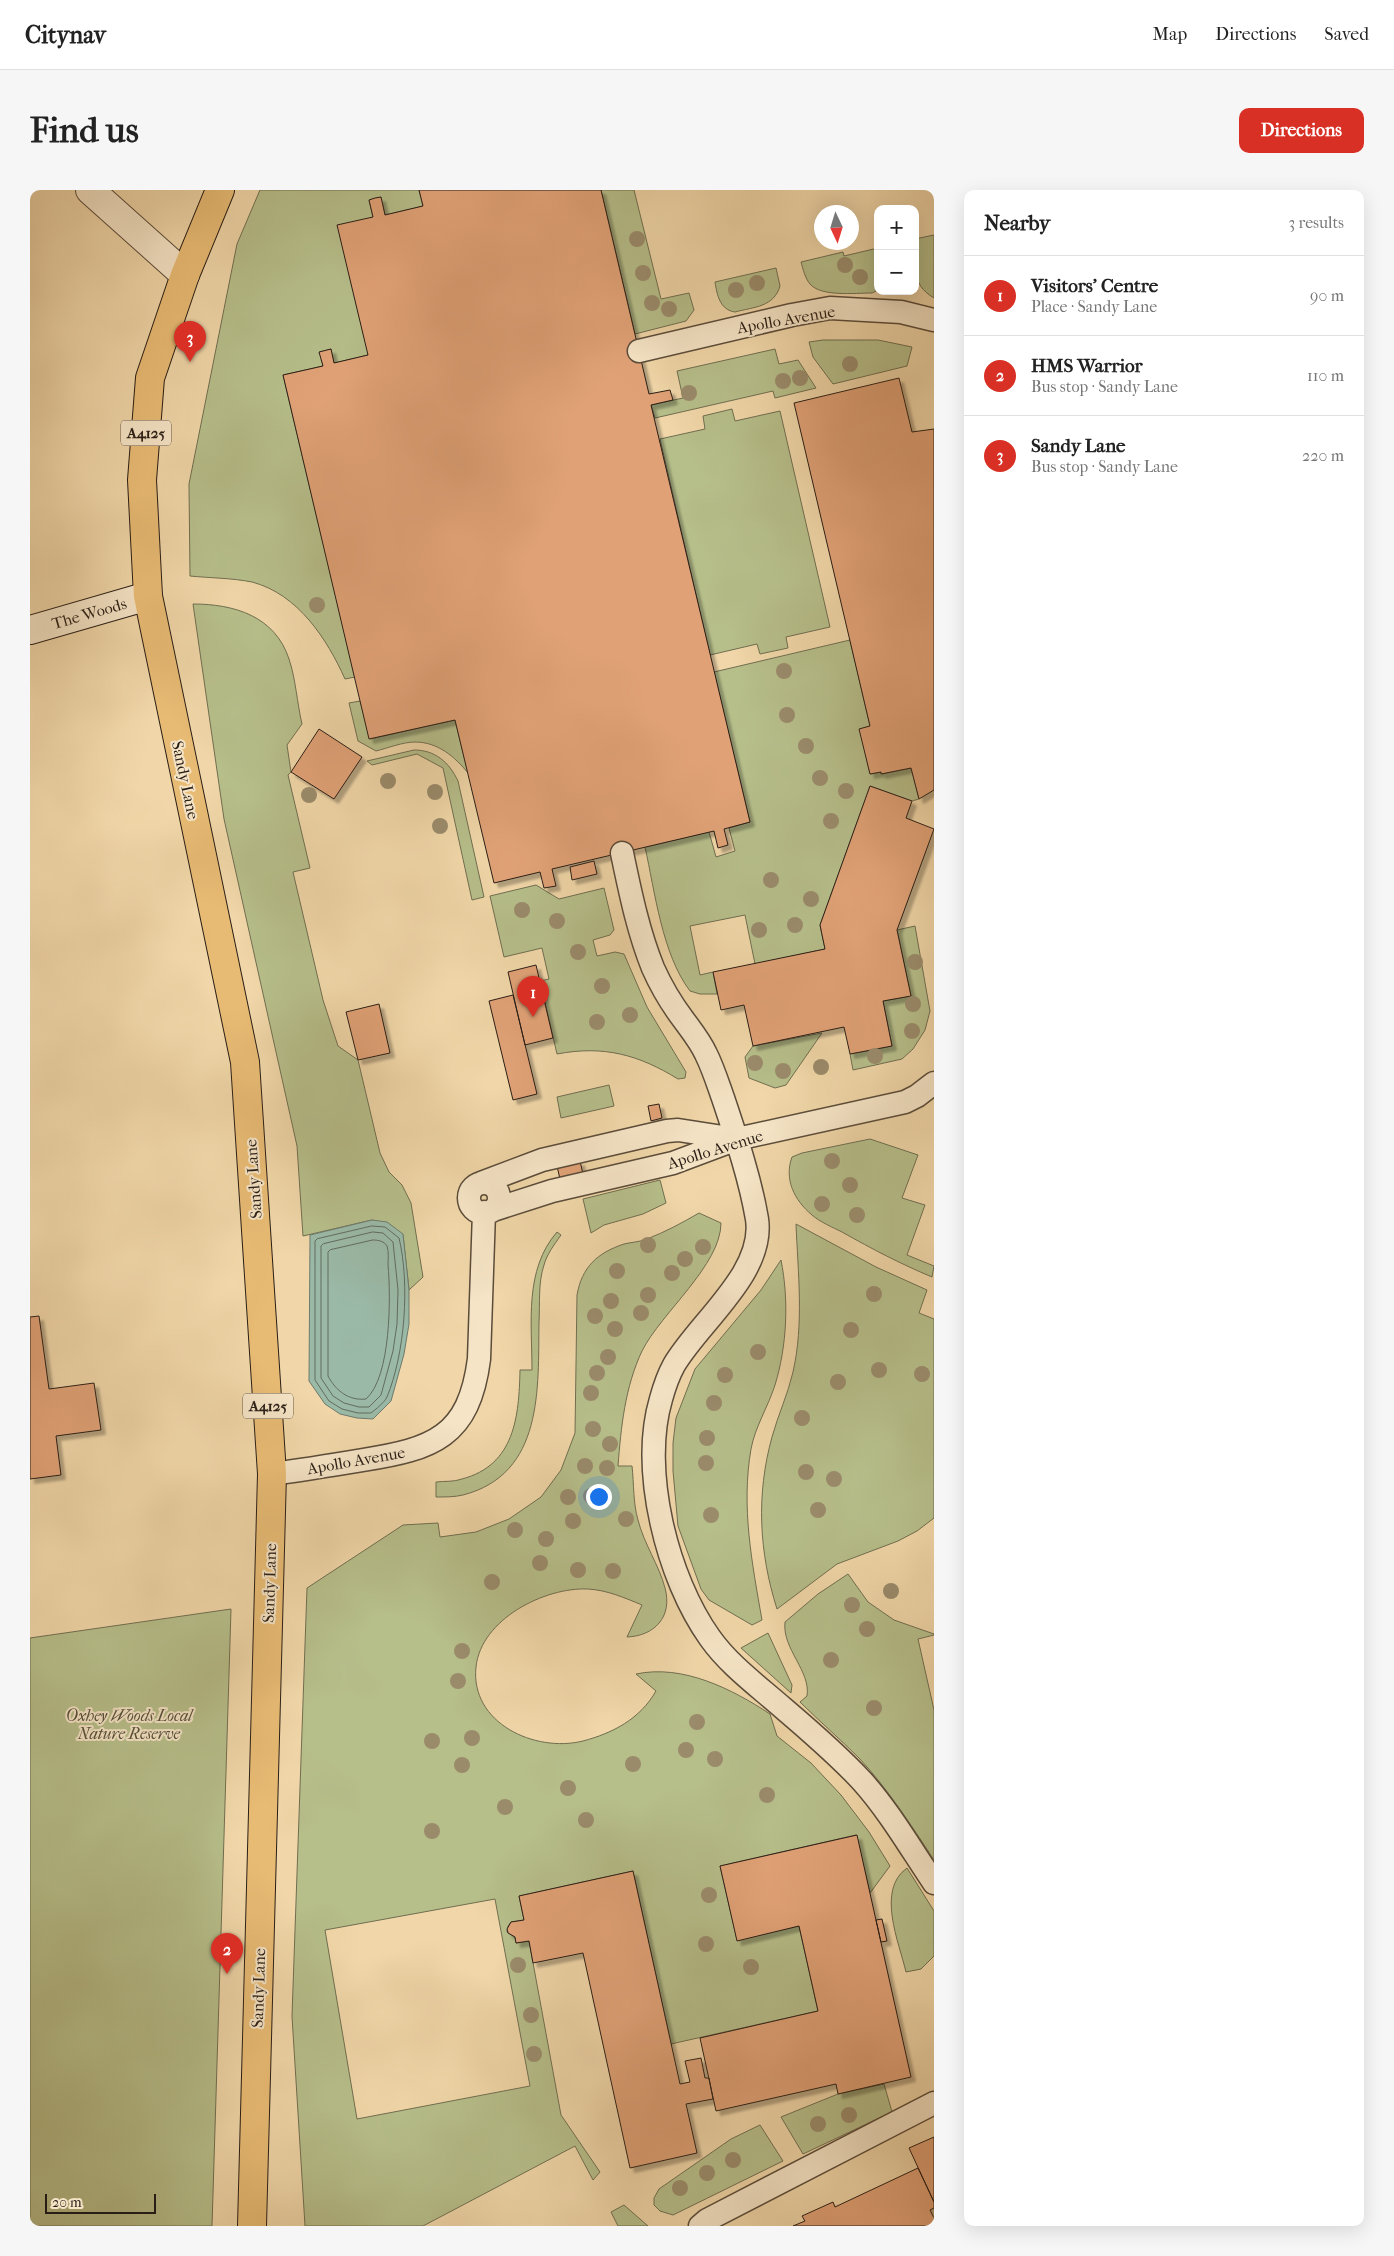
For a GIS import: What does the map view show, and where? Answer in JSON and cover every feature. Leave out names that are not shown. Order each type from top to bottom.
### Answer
[{"type":"main road","name":"A4125","points":[[185,275],[220,190]]},
{"type":"main road","name":"Sandy Lane","points":[[185,275],[150,378],[142,480],[148,596],[245,1062],[272,1474],[252,2226]]},
{"type":"street","points":[[90,190],[185,275]]},
{"type":"street","name":"The Woods","points":[[30,630],[148,596]]},
{"type":"lane","name":"Apollo Avenue","points":[[639,351],[800,313],[830,308],[901,312],[934,320]]},
{"type":"lane","points":[[622,853],[636,915],[652,966],[671,1002],[706,1052],[737,1139],[757,1219],[757,1244],[739,1280],[674,1366],[660,1401],[654,1453],[658,1504],[669,1551],[686,1594],[710,1638],[731,1662],[840,1759],[864,1783],[934,1883]]},
{"type":"lane","name":"Apollo Avenue","points":[[272,1474],[400,1454],[425,1446],[452,1429],[466,1408],[476,1381],[488,1211],[552,1191],[673,1163],[737,1139],[905,1102],[917,1096],[934,1083]]},
{"type":"lane","points":[[488,1211],[474,1209],[469,1201],[471,1190],[481,1183],[542,1160],[667,1131],[678,1130],[737,1139]]},
{"type":"lane","points":[[700,2226],[707,2220],[934,2103]]},
{"type":"green space","points":[[260,190],[419,190],[423,206],[385,215],[381,197],[369,200],[373,217],[368,355],[334,363],[331,349],[320,352],[323,366],[283,375],[355,677],[345,679],[320,634],[297,607],[283,597],[268,588],[252,582],[190,576],[189,484],[237,244]]},
{"type":"green space","points":[[601,190],[634,190],[661,299],[689,293],[694,310],[686,321],[635,334]]},
{"type":"green space","points":[[934,235],[934,298],[919,283],[919,238]]},
{"type":"green space","points":[[874,249],[874,292],[830,293],[815,288],[810,284],[801,262],[843,252],[844,256]]},
{"type":"green space","points":[[776,268],[780,286],[777,293],[768,302],[735,312],[730,311],[720,301],[715,282]]},
{"type":"green space","points":[[823,340],[878,340],[912,347],[907,366],[833,384],[813,357],[809,342]]},
{"type":"green space","points":[[775,349],[779,364],[798,360],[816,388],[775,398],[773,391],[655,418],[651,405],[683,398],[677,371]]},
{"type":"green space","points":[[732,409],[735,421],[780,411],[830,627],[786,637],[788,648],[760,654],[757,644],[710,655],[660,439],[705,429],[703,416]]},
{"type":"green space","points":[[193,604],[223,607],[251,615],[274,632],[283,644],[289,659],[302,724],[287,745],[291,772],[288,775],[310,868],[293,872],[323,1000],[338,1046],[358,1060],[380,1153],[389,1172],[402,1185],[411,1203],[423,1277],[409,1290],[403,1235],[372,1220],[303,1236],[297,1146],[224,819]]},
{"type":"green space","points":[[850,640],[870,726],[860,729],[870,774],[881,772],[882,774],[911,768],[919,799],[912,801],[870,786],[820,925],[825,949],[755,964],[745,915],[690,926],[700,975],[713,972],[717,994],[700,994],[690,991],[680,976],[666,941],[645,847],[709,832],[716,857],[735,851],[729,828],[750,822],[714,672]]},
{"type":"green space","points":[[360,701],[370,739],[455,720],[468,773],[452,756],[431,745],[410,742],[376,751],[358,741],[349,703]]},
{"type":"green space","points":[[414,750],[428,752],[441,758],[458,781],[484,897],[472,900],[443,768],[417,754],[372,765],[367,761]]},
{"type":"green space","points":[[536,885],[559,899],[604,888],[614,930],[610,935],[593,940],[597,956],[615,952],[624,954],[647,1007],[686,1072],[685,1078],[678,1079],[649,1064],[620,1054],[590,1051],[557,1054],[540,981],[549,979],[542,948],[504,957],[490,896]]},
{"type":"green space","points":[[915,926],[930,1011],[925,1030],[913,1049],[902,1059],[853,1070],[850,1054],[892,1046],[883,1001],[911,996],[897,930]]},
{"type":"green space","points":[[822,1033],[786,1085],[775,1088],[749,1078],[745,1057],[753,1046]]},
{"type":"green space","points":[[609,1085],[614,1106],[561,1118],[557,1097]]},
{"type":"green space","points":[[870,1139],[918,1155],[902,1198],[925,1205],[907,1255],[934,1266],[932,1277],[887,1256],[819,1220],[800,1203],[792,1189],[789,1173],[792,1157],[802,1153]]},
{"type":"green space","points":[[660,1180],[666,1203],[643,1214],[604,1225],[591,1233],[583,1199]]},
{"type":"green space","points":[[699,1213],[721,1223],[718,1239],[701,1272],[662,1321],[642,1351],[628,1393],[622,1422],[618,1466],[632,1466],[636,1514],[665,1588],[667,1598],[664,1616],[653,1629],[637,1636],[627,1637],[642,1605],[609,1593],[588,1589],[571,1590],[535,1600],[518,1609],[502,1621],[490,1634],[480,1650],[476,1667],[477,1687],[483,1704],[509,1730],[526,1738],[564,1744],[583,1741],[605,1734],[625,1724],[642,1710],[656,1691],[636,1674],[671,1673],[689,1676],[723,1688],[770,1714],[777,1736],[811,1763],[841,1795],[869,1832],[890,1866],[870,1893],[856,1835],[720,1866],[737,1940],[799,1926],[818,2011],[671,2044],[633,1871],[519,1896],[524,1920],[511,1922],[507,1932],[515,1937],[516,1943],[529,1941],[561,2115],[600,2172],[593,2180],[575,2146],[423,2226],[305,2226],[292,2016],[307,1588],[403,1525],[438,1523],[440,1537],[476,1532],[509,1519],[541,1497],[561,1470],[575,1433],[577,1295],[583,1276],[592,1262],[606,1252],[624,1244],[642,1241],[654,1236]],"holes":[[[495,1899],[530,2086],[357,2119],[325,1930]]]},
{"type":"green space","points":[[796,1224],[876,1267],[927,1290],[919,1313],[934,1319],[934,1518],[917,1531],[898,1541],[837,1564],[777,1609],[766,1566],[763,1545],[762,1502],[767,1459],[774,1429],[791,1380],[796,1354],[799,1298]]},
{"type":"green space","points":[[557,1232],[561,1235],[547,1257],[541,1279],[536,1400],[531,1425],[522,1448],[509,1468],[489,1484],[463,1495],[436,1497],[436,1482],[459,1480],[480,1472],[493,1463],[503,1450],[510,1436],[518,1404],[520,1370],[532,1370],[531,1316],[535,1280],[539,1263],[546,1247]]},
{"type":"green space","points":[[781,1260],[786,1307],[782,1355],[775,1385],[753,1441],[748,1471],[747,1514],[762,1620],[752,1625],[709,1600],[701,1589],[678,1526],[673,1471],[673,1443],[676,1418],[695,1369],[761,1290]]},
{"type":"green space","points":[[848,1574],[868,1602],[894,1620],[934,1634],[918,1639],[934,1710],[934,1860],[899,1808],[870,1770],[800,1702],[807,1696],[807,1687],[805,1678],[788,1641],[785,1632],[785,1622],[818,1594]]},
{"type":"green space","name":"Oxhey Woods Local Nature Reserve","points":[[231,1609],[212,2226],[30,2226],[30,1638]]},
{"type":"green space","points":[[768,1633],[792,1685],[791,1693],[741,1648]]},
{"type":"green space","points":[[907,1868],[934,1911],[934,1956],[921,1969],[906,1972],[895,1932],[891,1903],[893,1889],[898,1878]]},
{"type":"green space","points":[[884,2084],[892,2112],[803,2154],[781,2117],[838,2094]]},
{"type":"green space","points":[[760,2125],[783,2161],[673,2215],[660,2211],[654,2205],[654,2198],[659,2189],[731,2139]]},
{"type":"green space","points":[[624,2205],[648,2226],[618,2226],[611,2212]]},
{"type":"water","points":[[372,1220],[387,1222],[403,1234],[409,1290],[409,1324],[404,1354],[391,1401],[373,1419],[340,1414],[325,1404],[309,1381],[310,1235]]},
{"type":"building","points":[[419,190],[601,190],[649,394],[670,390],[673,400],[651,405],[750,822],[724,829],[728,845],[718,848],[714,831],[552,869],[556,886],[544,888],[540,872],[494,883],[455,720],[369,739],[283,375],[323,366],[319,352],[331,349],[334,363],[368,355],[337,225],[373,217],[369,200],[375,198],[381,197],[385,215],[423,206]]},
{"type":"building","points":[[899,378],[912,432],[934,429],[934,790],[919,799],[911,768],[881,774],[881,772],[870,774],[859,729],[870,726],[794,403]]},
{"type":"building","points":[[319,729],[362,757],[334,799],[291,772]]},
{"type":"building","points":[[870,786],[912,801],[906,818],[934,829],[897,930],[911,996],[883,1001],[892,1046],[850,1054],[844,1027],[753,1046],[744,1005],[721,1010],[713,972],[825,949],[820,925]]},
{"type":"building","points":[[594,861],[597,874],[572,880],[570,867]]},
{"type":"building","points":[[536,965],[553,1038],[525,1045],[508,972]]},
{"type":"building","points":[[513,995],[537,1094],[513,1100],[489,1001]]},
{"type":"building","points":[[379,1004],[390,1053],[358,1060],[346,1012]]},
{"type":"building","points":[[659,1104],[662,1118],[651,1121],[648,1106]]},
{"type":"building","points":[[580,1161],[583,1174],[560,1179],[557,1166]]},
{"type":"building","points":[[39,1316],[49,1389],[94,1383],[101,1430],[56,1436],[61,1475],[30,1479],[30,1317]]},
{"type":"building","points":[[857,1835],[911,2077],[838,2094],[836,2084],[716,2111],[700,2038],[818,2011],[799,1926],[737,1941],[720,1866]]},
{"type":"building","points":[[633,1871],[680,2084],[690,2082],[685,2061],[701,2058],[705,2078],[709,2078],[713,2099],[686,2104],[697,2153],[630,2168],[583,1953],[533,1963],[529,1941],[516,1943],[515,1937],[508,1933],[507,1929],[511,1922],[524,1920],[519,1896]]},
{"type":"building","points":[[882,1919],[887,1941],[881,1942],[876,1920]]},
{"type":"building","points":[[934,2137],[934,2202],[909,2148]]},
{"type":"building","points":[[918,2168],[934,2202],[934,2208],[930,2210],[934,2218],[934,2226],[793,2226],[805,2221],[802,2216],[833,2202],[835,2207]]},
{"type":"place","name":"Sandy Lane","points":[[190,362]]},
{"type":"place","name":"Visitors’ Centre","points":[[533,1017]]},
{"type":"place","name":"HMS Warrior","points":[[227,1974]]}]
